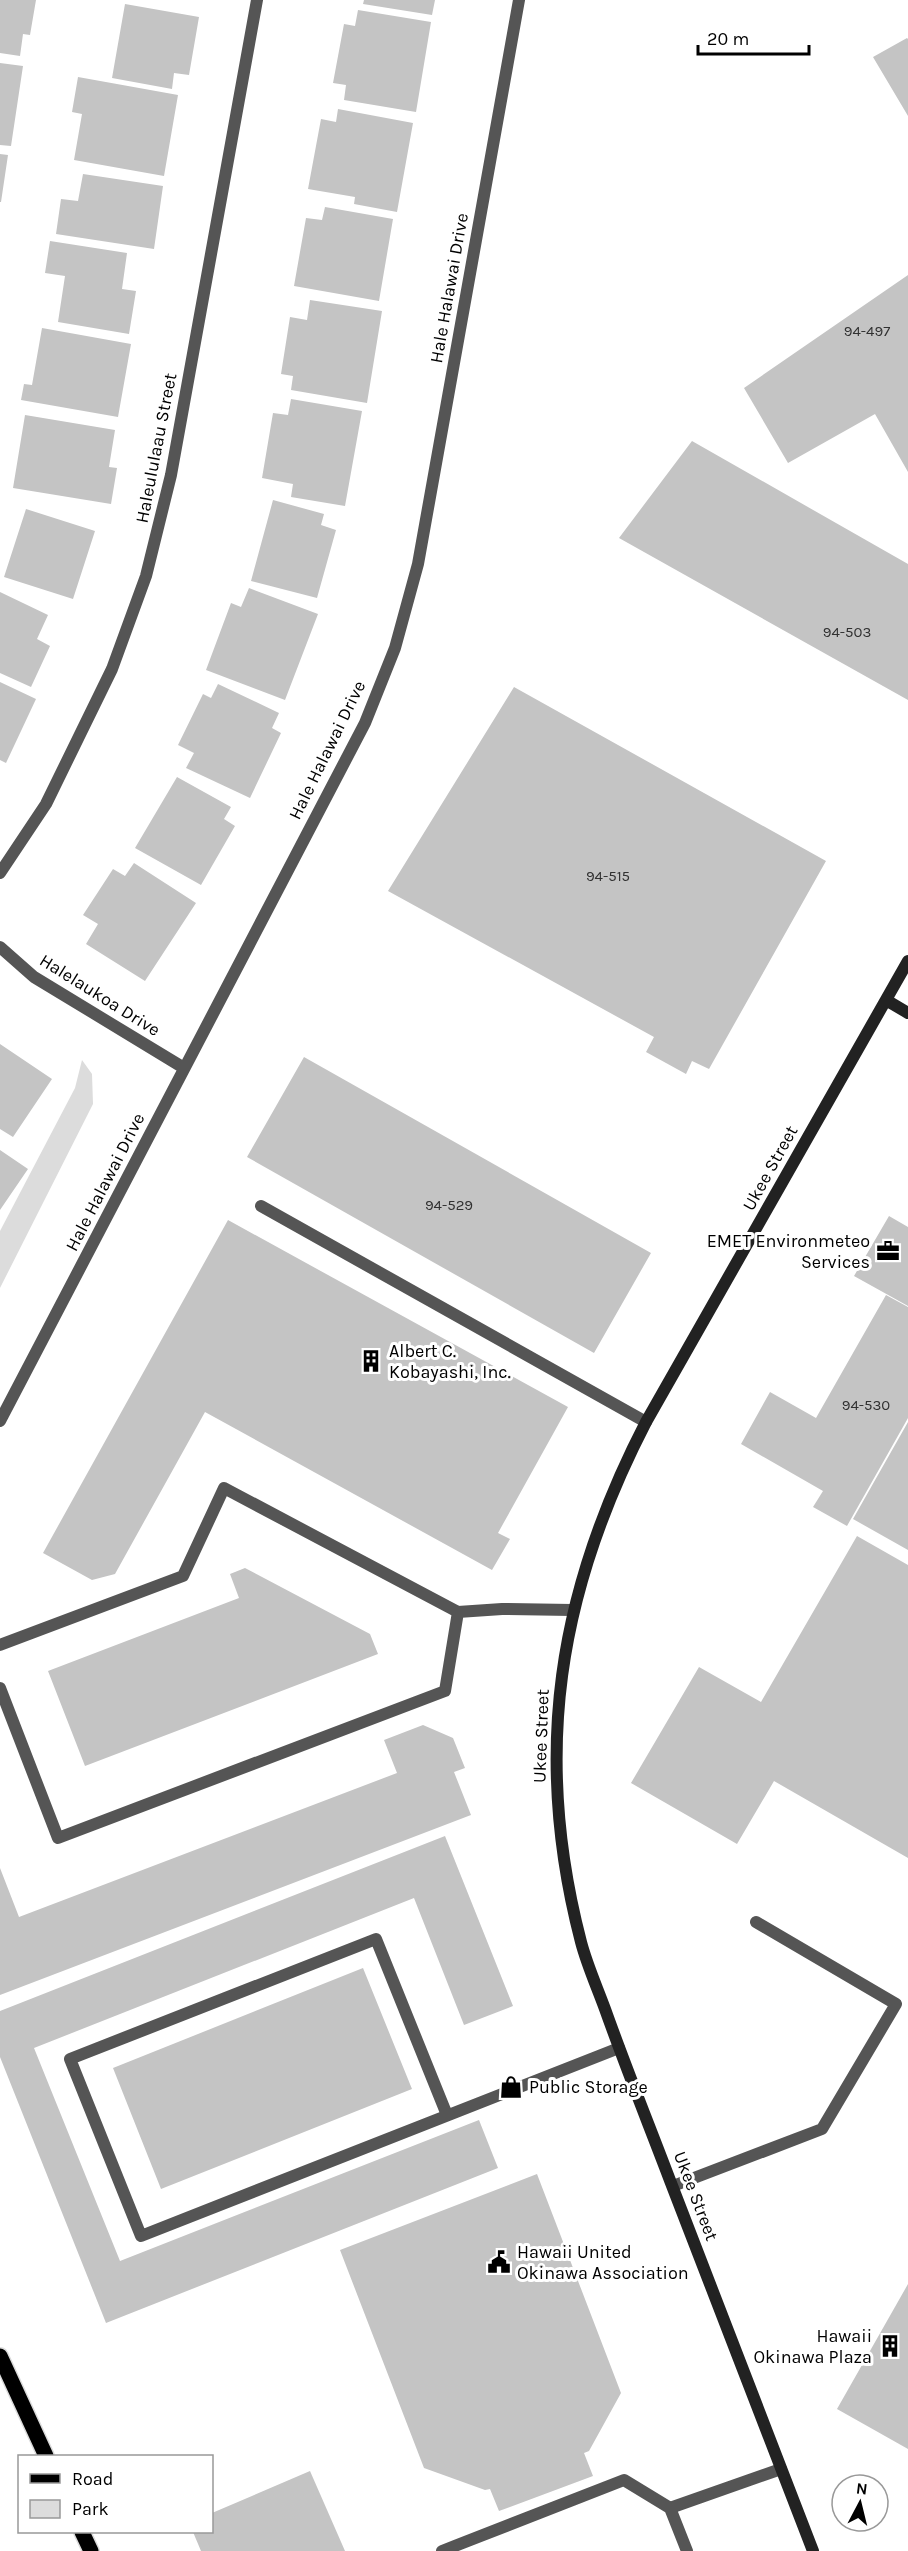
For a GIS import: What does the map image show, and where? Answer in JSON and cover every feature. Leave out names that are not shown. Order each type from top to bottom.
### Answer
[{"type":"main road","points":[[0,2356],[45,2455]]},
{"type":"main road","points":[[82,2533],[91,2551]]},
{"type":"street","name":"Haleululaau Street","points":[[0,873],[51,794],[112,669],[147,576],[171,475],[256,0]]},
{"type":"street","name":"Hale Halawai Drive","points":[[0,1421],[365,723],[395,648],[418,564],[519,0]]},
{"type":"street","name":"Halelaukoa Drive","points":[[0,947],[34,976],[184,1068]]},
{"type":"street","name":"Ukee Street","points":[[813,2551],[619,2048],[582,1944],[562,1853],[556,1782],[558,1702],[572,1610],[592,1541],[620,1471],[908,961]]},
{"type":"street","points":[[886,1000],[908,1013]]},
{"type":"street","points":[[261,1206],[646,1422]]},
{"type":"street","points":[[0,1645],[183,1576],[224,1488],[458,1612],[502,1609],[572,1610]]},
{"type":"street","points":[[0,1688],[58,1838],[445,1691],[458,1612]]},
{"type":"street","points":[[673,2186],[822,2129],[896,2004],[756,1922]]},
{"type":"street","points":[[447,2115],[376,1939],[70,2059],[141,2236],[619,2048]]},
{"type":"street","points":[[670,2508],[781,2469]]},
{"type":"street","points":[[442,2551],[624,2480],[670,2508],[687,2551]]},
{"type":"green space","points":[[82,1060],[92,1074],[93,1104],[0,1288],[0,1231],[75,1088]]},
{"type":"building","points":[[0,0],[36,0],[30,35],[23,34],[20,56],[0,53]]},
{"type":"building","points":[[364,0],[435,0],[432,15],[363,4]]},
{"type":"building","points":[[125,4],[199,17],[189,75],[174,73],[172,89],[112,78]]},
{"type":"building","points":[[358,10],[431,22],[416,112],[344,100],[346,85],[333,83],[344,24],[355,26]]},
{"type":"building","points":[[908,39],[908,116],[873,57]]},
{"type":"building","points":[[0,63],[23,66],[11,146],[0,145]]},
{"type":"building","points":[[78,77],[178,95],[164,176],[74,160],[82,114],[72,112]]},
{"type":"building","points":[[338,109],[413,123],[397,212],[354,204],[355,197],[308,189],[321,119],[336,122]]},
{"type":"building","points":[[0,154],[8,155],[1,202],[0,202]]},
{"type":"building","points":[[83,174],[163,186],[154,249],[56,234],[61,199],[78,201]]},
{"type":"building","points":[[325,207],[393,219],[379,301],[294,286],[306,218],[322,220]]},
{"type":"building","points":[[50,241],[127,253],[122,289],[136,291],[129,334],[58,322],[65,276],[45,273]]},
{"type":"building","points":[[908,275],[908,472],[875,414],[788,463],[744,388]]},
{"type":"building","points":[[310,300],[382,311],[367,403],[291,390],[293,376],[281,374],[290,317],[307,320]]},
{"type":"building","points":[[42,328],[131,344],[118,417],[21,400],[24,384],[32,385]]},
{"type":"building","points":[[291,399],[362,411],[345,506],[291,497],[293,484],[262,478],[273,413],[288,415]]},
{"type":"building","points":[[25,415],[115,430],[109,467],[117,468],[111,504],[13,488]]},
{"type":"building","points":[[692,441],[908,564],[908,700],[619,538]]},
{"type":"building","points":[[273,500],[324,514],[321,525],[336,530],[317,598],[251,581]]},
{"type":"building","points":[[26,509],[95,531],[73,599],[4,577]]},
{"type":"building","points":[[249,588],[318,614],[285,700],[206,670],[231,603],[241,607]]},
{"type":"building","points":[[0,592],[48,615],[37,639],[50,646],[31,687],[0,673]]},
{"type":"building","points":[[0,682],[36,699],[6,763],[0,760]]},
{"type":"building","points":[[218,684],[279,713],[272,728],[281,733],[250,798],[186,768],[194,753],[178,745],[203,694],[211,698]]},
{"type":"building","points":[[514,687],[826,861],[709,1069],[692,1061],[686,1074],[646,1052],[654,1037],[388,891]]},
{"type":"building","points":[[177,777],[231,807],[224,819],[235,826],[201,885],[135,848]]},
{"type":"building","points":[[134,863],[196,903],[145,981],[86,944],[98,924],[83,915],[113,869],[125,876]]},
{"type":"building","points":[[0,1044],[52,1079],[13,1137],[0,1129]]},
{"type":"building","points":[[304,1057],[651,1253],[594,1353],[247,1157]]},
{"type":"building","points":[[0,1150],[28,1169],[0,1210]]},
{"type":"building","name":"EMET Environmeteo Services","points":[[889,1216],[908,1227],[908,1306],[854,1276]]},
{"type":"building","points":[[228,1220],[568,1407],[498,1533],[510,1539],[492,1570],[205,1412],[115,1574],[92,1580],[43,1553]]},
{"type":"building","points":[[886,1295],[908,1307],[908,1418],[847,1526],[813,1507],[823,1491],[741,1444],[770,1392],[816,1418]]},
{"type":"building","points":[[908,1422],[908,1550],[853,1519]]},
{"type":"building","points":[[857,1536],[908,1565],[908,1858],[774,1781],[737,1844],[631,1783],[699,1667],[761,1702]]},
{"type":"building","points":[[245,1568],[370,1634],[378,1654],[85,1766],[48,1671],[239,1598],[230,1574]]},
{"type":"building","points":[[423,1725],[453,1738],[465,1768],[454,1772],[471,1815],[0,1995],[0,1868],[19,1917],[397,1773],[384,1740]]},
{"type":"building","points":[[445,1836],[513,2006],[464,2025],[414,1898],[34,2048],[120,2261],[479,2120],[498,2168],[106,2323],[0,2057],[0,2011]]},
{"type":"building","points":[[363,1968],[412,2089],[161,2189],[113,2068]]},
{"type":"building","points":[[537,2174],[621,2393],[589,2451],[584,2453],[593,2476],[499,2511],[490,2489],[485,2490],[424,2468],[340,2250]]},
{"type":"building","name":"Hawaii Okinawa Plaza","points":[[908,2284],[908,2449],[837,2409]]},
{"type":"building","points":[[310,2471],[345,2551],[201,2551],[193,2533],[213,2533],[213,2513]]},
{"type":"place","name":"EMET Environmeteo Services","points":[[888,1251]]},
{"type":"place","name":"Albert C. Kobayashi, Inc.","points":[[371,1361]]},
{"type":"place","name":"Public Storage","points":[[511,2087]]},
{"type":"place","name":"Hawaii United Okinawa Association","points":[[499,2262]]},
{"type":"place","name":"Hawaii Okinawa Plaza","points":[[890,2346]]}]
